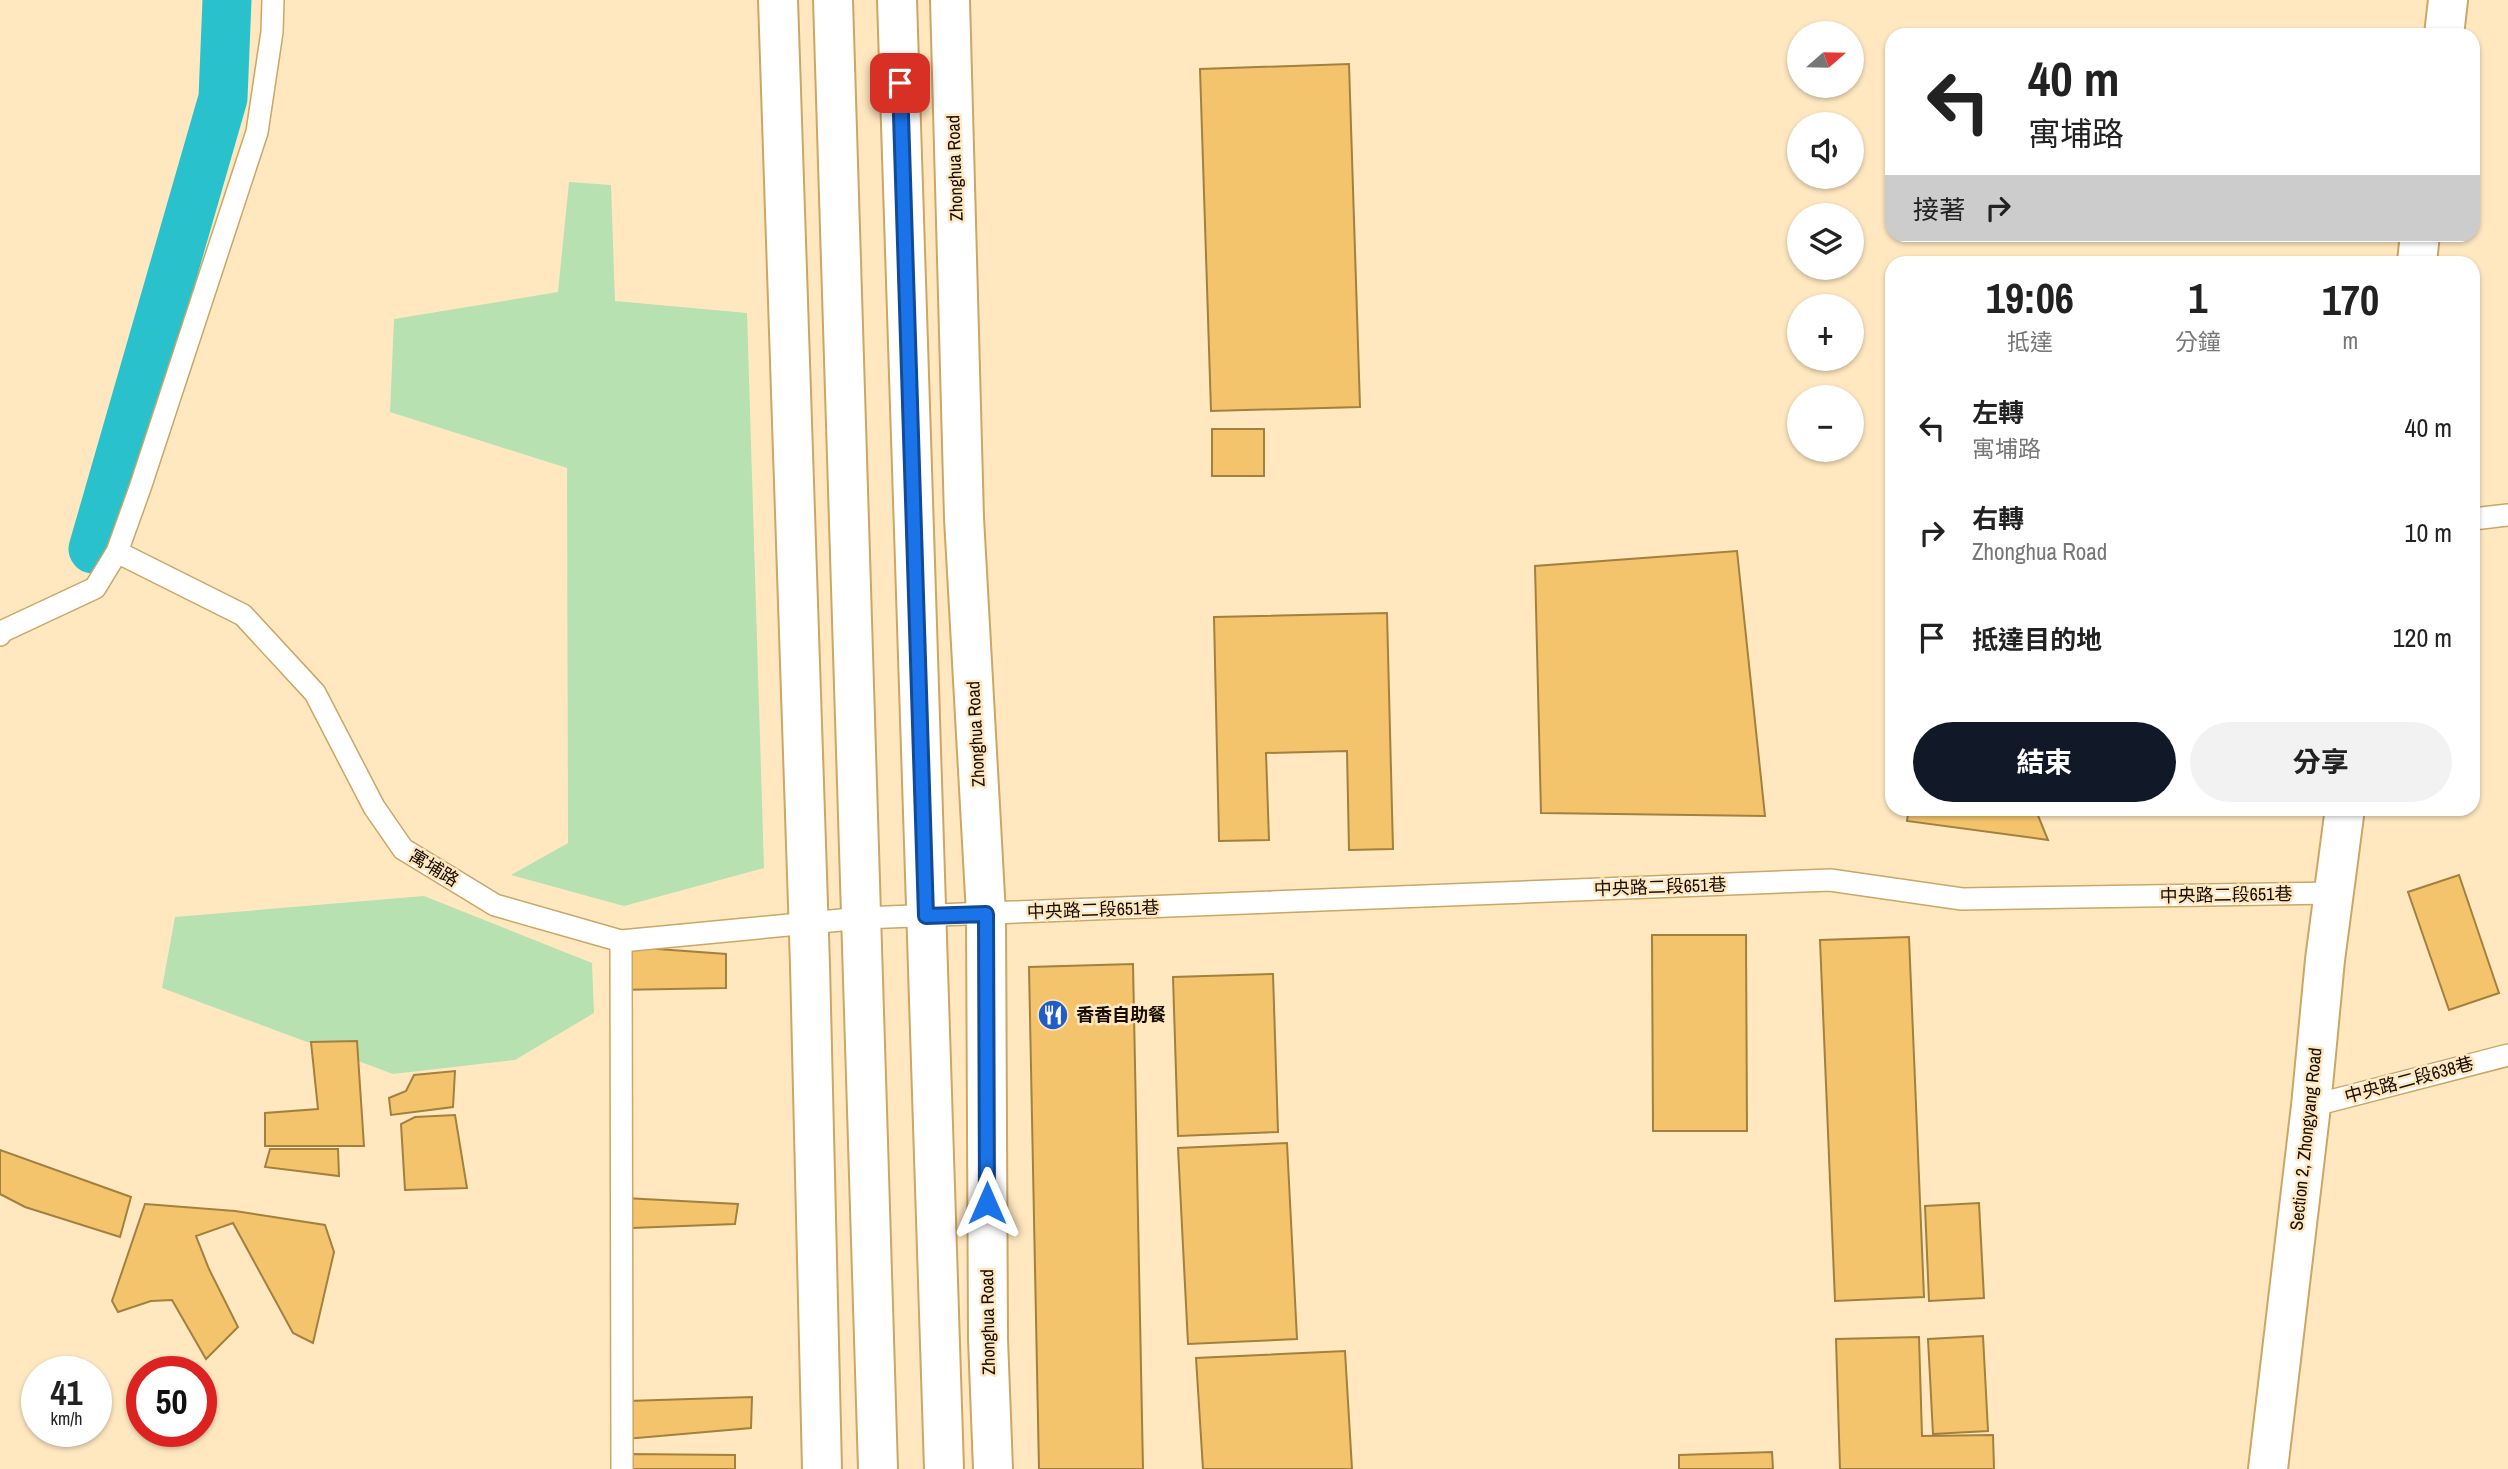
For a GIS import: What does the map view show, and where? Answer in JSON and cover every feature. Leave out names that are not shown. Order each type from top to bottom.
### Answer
[{"type":"main road","points":[[778,0],[809,922],[822,1469]]},
{"type":"main road","points":[[833,0],[878,1469]]},
{"type":"main road","points":[[897,0],[944,1469]]},
{"type":"main road","name":"Zhonghua Road","points":[[950,0],[964,518],[986,914],[988,1339],[993,1469]]},
{"type":"main road","points":[[2445,28],[2448,0]]},
{"type":"main road","name":"Section 2, Zhongyang Road","points":[[2269,1469],[2344,816]]},
{"type":"lane","points":[[0,635],[1,632],[95,588],[117,552],[145,475],[257,132],[272,32],[273,0]]},
{"type":"lane","points":[[2480,518],[2508,515]]},
{"type":"lane","name":"寓埔路","points":[[117,552],[243,615],[315,693],[374,807],[403,849],[495,905],[621,942],[809,922],[986,914]]},
{"type":"lane","name":"中央路二段651巷","points":[[986,914],[1830,880],[1962,899],[2333,893]]},
{"type":"lane","points":[[621,942],[622,1469]]},
{"type":"lane","name":"中央路二段638巷","points":[[2311,1106],[2508,1055]]},
{"type":"green space","points":[[569,182],[611,185],[615,301],[747,313],[764,868],[624,906],[511,875],[568,843],[567,468],[390,412],[394,319],[558,292]]},
{"type":"green space","points":[[424,896],[592,963],[594,1013],[515,1060],[393,1074],[162,988],[175,917]]},
{"type":"building","points":[[1349,64],[1360,407],[1211,411],[1200,69]]},
{"type":"building","points":[[1212,429],[1264,429],[1264,476],[1212,476]]},
{"type":"building","points":[[1737,551],[1765,816],[1541,813],[1535,566]]},
{"type":"building","points":[[1387,613],[1393,849],[1349,850],[1347,751],[1266,753],[1269,840],[1219,841],[1214,617]]},
{"type":"building","points":[[1908,816],[2038,816],[2048,840],[1907,821]]},
{"type":"building","points":[[2459,875],[2499,993],[2449,1010],[2408,892]]},
{"type":"building","points":[[1652,935],[1746,935],[1747,1131],[1653,1131]]},
{"type":"building","points":[[1909,937],[1924,1297],[1835,1301],[1820,940]]},
{"type":"building","points":[[616,946],[726,954],[726,988],[617,990]]},
{"type":"building","points":[[1133,964],[1143,1469],[1039,1469],[1029,967]]},
{"type":"building","points":[[1273,974],[1278,1132],[1178,1136],[1173,977]]},
{"type":"building","points":[[357,1041],[364,1146],[265,1146],[265,1113],[318,1109],[311,1042]]},
{"type":"building","points":[[455,1071],[453,1107],[391,1115],[389,1098],[406,1091],[414,1075]]},
{"type":"building","points":[[455,1115],[467,1188],[405,1190],[401,1124],[415,1117]]},
{"type":"building","points":[[1287,1143],[1297,1339],[1188,1344],[1178,1148]]},
{"type":"building","points":[[270,1149],[338,1149],[339,1176],[265,1167]]},
{"type":"building","points":[[0,1150],[131,1197],[120,1237],[25,1207],[0,1194]]},
{"type":"building","points":[[624,1198],[738,1204],[735,1224],[632,1228]]},
{"type":"building","points":[[1979,1203],[1984,1298],[1929,1301],[1925,1206]]},
{"type":"building","points":[[145,1204],[235,1211],[325,1225],[334,1252],[313,1343],[293,1333],[233,1223],[196,1236],[238,1327],[209,1356],[204,1356],[172,1300],[151,1301],[118,1312],[112,1301]]},
{"type":"building","points":[[1983,1336],[1988,1431],[1933,1434],[1928,1339]]},
{"type":"building","points":[[1919,1337],[1922,1436],[1993,1435],[1994,1469],[1840,1469],[1836,1339]]},
{"type":"building","points":[[1345,1351],[1352,1469],[1203,1469],[1196,1358]]},
{"type":"building","points":[[752,1397],[751,1428],[626,1439],[628,1401]]},
{"type":"building","points":[[1772,1452],[1773,1469],[1679,1469],[1679,1455]]},
{"type":"building","points":[[626,1454],[735,1455],[735,1469],[627,1469]]},
{"type":"waterway","points":[[93,549],[223,98],[227,0]]},
{"type":"place","name":"香香自助餐","points":[[1053,1015]]},
{"type":"route","points":[[900,83],[926,916],[986,914],[987,1203]]}]
